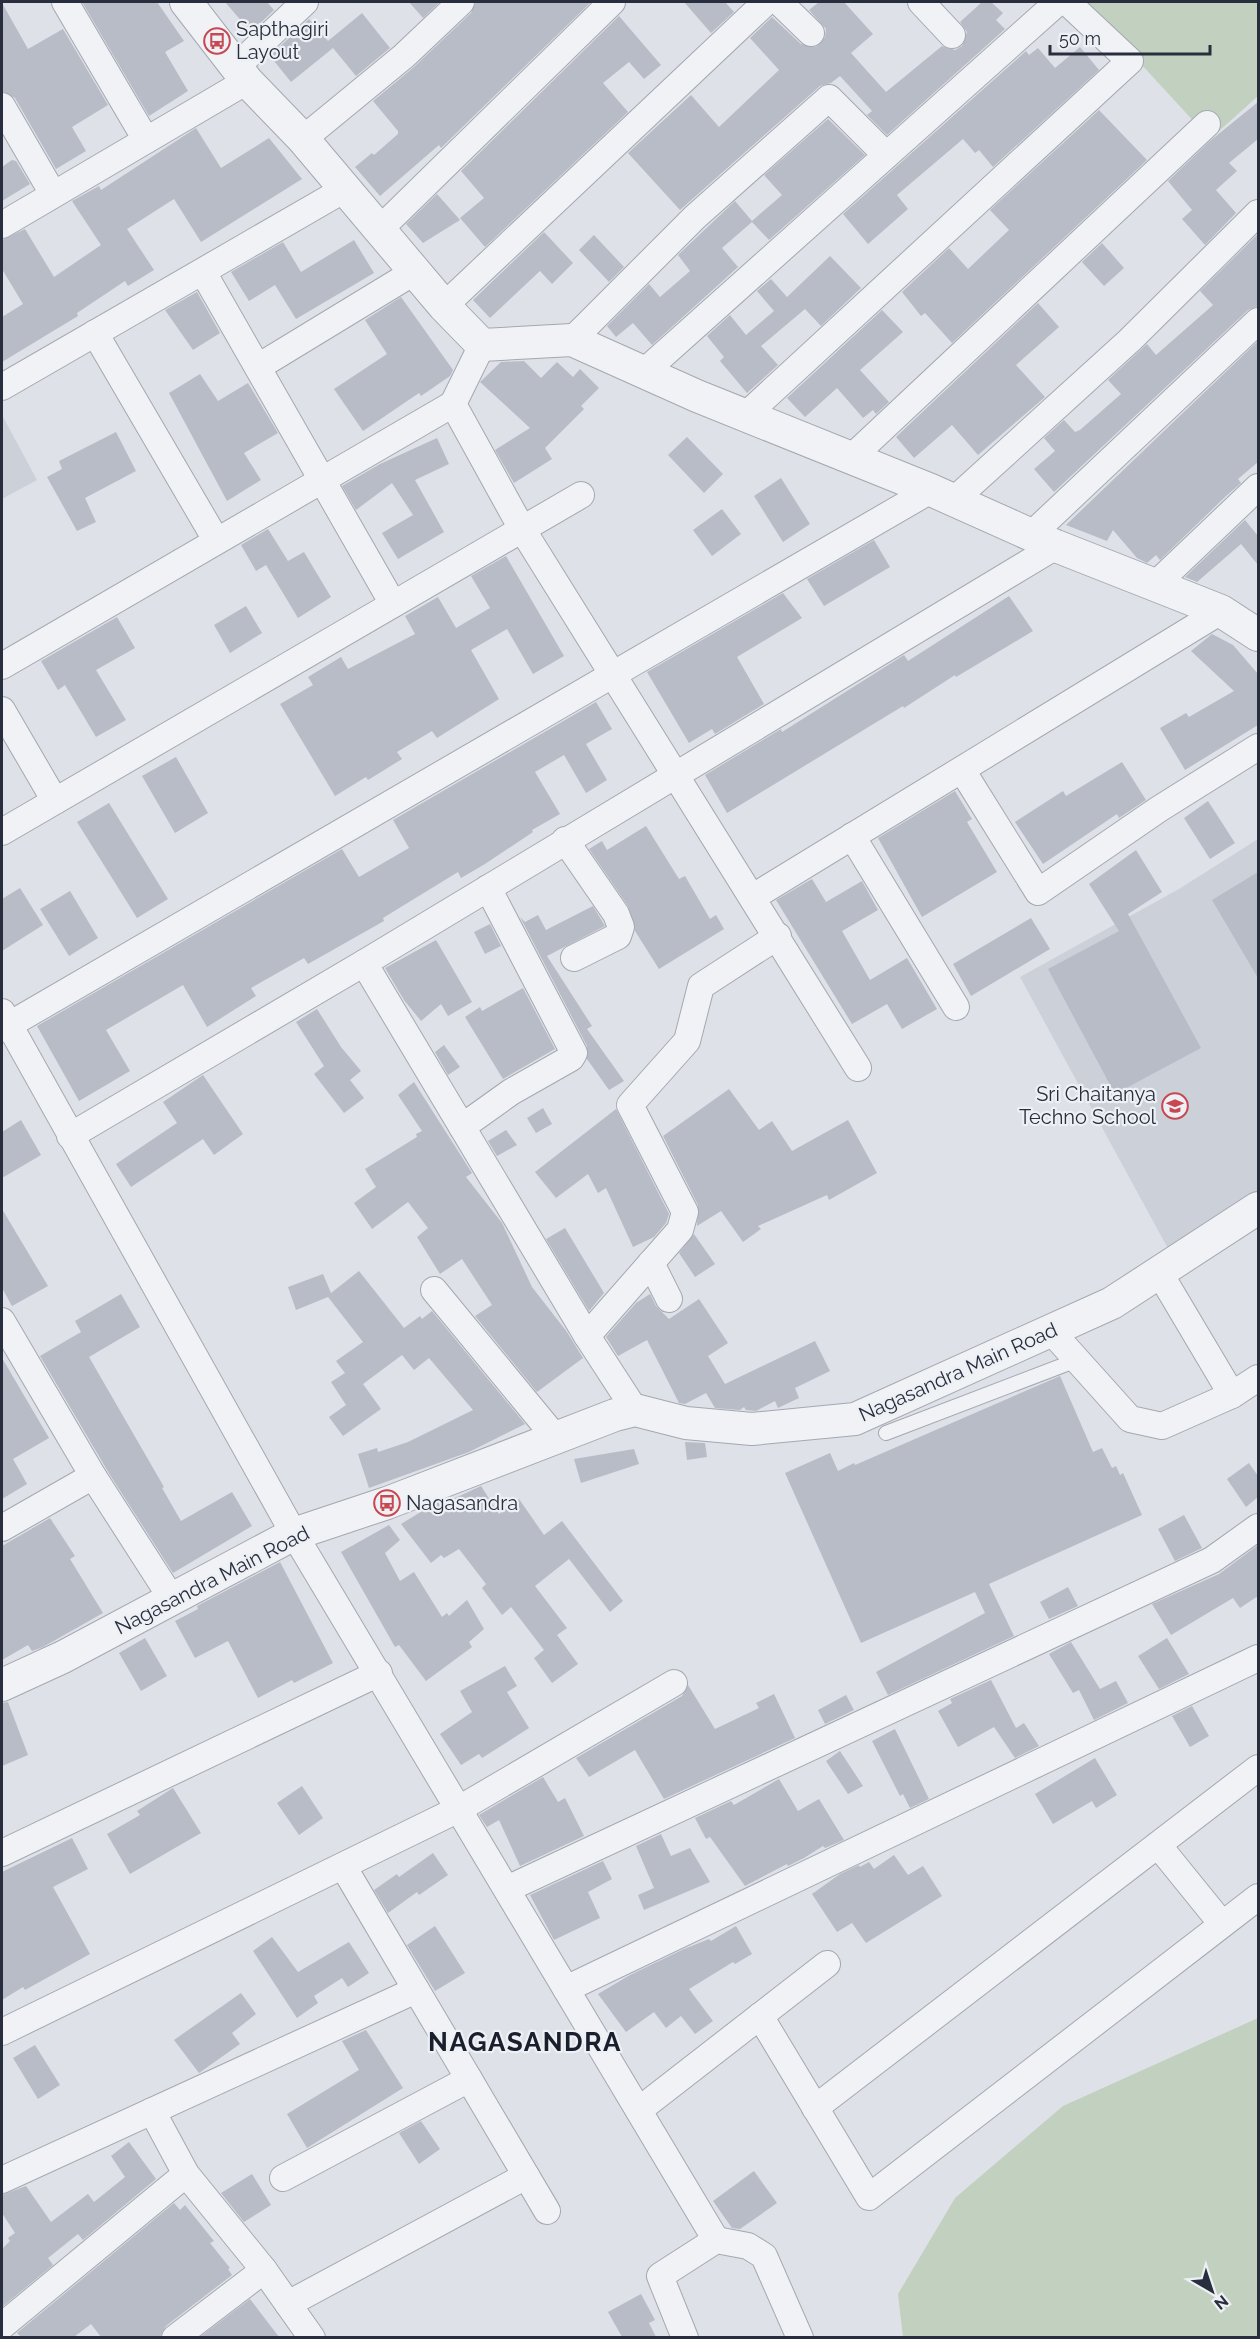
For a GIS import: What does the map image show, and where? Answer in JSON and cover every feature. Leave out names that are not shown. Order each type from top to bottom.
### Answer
[{"type":"street","points":[[65,2],[146,140]]},
{"type":"street","points":[[186,2],[242,74],[303,138],[414,272],[482,345],[572,340],[746,416],[942,495],[1043,540],[1221,611],[1257,631]]},
{"type":"street","points":[[2,225],[146,140],[242,74],[305,2]]},
{"type":"street","points":[[303,138],[404,56],[461,2]]},
{"type":"street","points":[[379,230],[612,2]]},
{"type":"street","points":[[444,306],[766,2]]},
{"type":"street","points":[[779,2],[811,33]]},
{"type":"street","points":[[921,2],[952,35]]},
{"type":"street","points":[[645,371],[1058,2]]},
{"type":"street","points":[[746,416],[1130,61],[1067,2]]},
{"type":"street","points":[[572,340],[694,217],[829,99],[886,155]]},
{"type":"street","points":[[2,106],[53,194]]},
{"type":"street","points":[[851,458],[1207,124]]},
{"type":"street","points":[[2,387],[345,189]]},
{"type":"street","points":[[716,2240],[294,1534],[4,1022],[614,674],[942,495],[1130,340],[1258,213]]},
{"type":"street","points":[[203,272],[393,604]]},
{"type":"street","points":[[258,367],[414,272]]},
{"type":"street","points":[[70,1136],[364,963],[676,774],[1043,540],[1258,321]]},
{"type":"street","points":[[95,333],[216,540]]},
{"type":"street","points":[[2,666],[453,404],[482,345]]},
{"type":"street","points":[[453,404],[522,529],[778,936],[858,1068]]},
{"type":"street","points":[[1155,585],[1258,487]]},
{"type":"street","points":[[2,832],[581,495]]},
{"type":"street","points":[[753,897],[1221,611]]},
{"type":"street","points":[[2,710],[54,801]]},
{"type":"street","points":[[962,770],[1038,892],[1159,808],[1258,747]]},
{"type":"street","points":[[852,836],[956,1007]]},
{"type":"street","points":[[565,840],[616,914],[621,927],[618,936],[574,958]]},
{"type":"street","points":[[462,1127],[511,1092],[571,1058],[574,1053],[488,888]]},
{"type":"street","points":[[587,1336],[680,1230],[685,1212],[630,1105],[687,1041],[702,986],[778,936]]},
{"type":"street","points":[[364,963],[587,1336],[635,1410]]},
{"type":"street","name":"Nagasandra Main Road","points":[[2,1685],[63,1657],[294,1534],[387,1503],[555,1437],[635,1410],[686,1423],[752,1430],[855,1419],[990,1376],[1051,1330],[1112,1303],[1258,1208]]},
{"type":"street","points":[[651,1263],[669,1299]]},
{"type":"street","points":[[1159,1272],[1232,1395]]},
{"type":"street","points":[[434,1290],[555,1437]]},
{"type":"street","points":[[2,1321],[93,1476],[172,1599]]},
{"type":"street","points":[[1051,1330],[1130,1419],[1162,1426],[1232,1395],[1258,1378]]},
{"type":"street","points":[[2,1528],[93,1476]]},
{"type":"street","points":[[507,1889],[1212,1560],[1258,1527]]},
{"type":"street","points":[[566,1989],[1258,1658]]},
{"type":"street","points":[[2,1853],[379,1673]]},
{"type":"street","points":[[2,2032],[459,1809],[674,1683]]},
{"type":"street","points":[[815,2108],[1258,1768]]},
{"type":"street","points":[[1158,1845],[1222,1924]]},
{"type":"street","points":[[343,1866],[547,2211]]},
{"type":"street","points":[[760,2016],[869,2197],[1258,1897]]},
{"type":"street","points":[[639,2110],[827,1964]]},
{"type":"street","points":[[2,2180],[416,1990]]},
{"type":"street","points":[[283,2178],[469,2079]]},
{"type":"street","points":[[152,2111],[186,2174],[264,2270],[312,2337]]},
{"type":"street","points":[[5,2329],[186,2174]]},
{"type":"street","points":[[288,2304],[526,2176]]},
{"type":"street","points":[[685,2337],[660,2276],[716,2240],[748,2246],[764,2256],[800,2337]]},
{"type":"street","points":[[175,2337],[264,2270]]},
{"type":"lane","points":[[886,1433],[990,1376],[1077,1360]]},
{"type":"shaded area","points":[[2,415],[37,480],[2,499]]},
{"type":"shaded area","name":"Sri Chaitanya Techno School","points":[[1258,839],[1258,1198],[1171,1254],[1020,977],[1179,889]]},
{"type":"green space","points":[[1084,2],[1258,2],[1258,96],[1210,139]]},
{"type":"green space","points":[[1258,2018],[1258,2337],[903,2337],[898,2294],[955,2198],[1063,2106]]},
{"type":"building","points":[[82,2],[157,2],[184,41],[165,52],[188,91],[149,116]]},
{"type":"building","points":[[225,2],[267,2],[274,10],[251,32]]},
{"type":"building","points":[[409,2],[440,2],[423,18]]},
{"type":"building","points":[[476,2],[591,2],[441,148],[439,145],[380,196],[355,167],[372,153],[374,155],[398,134],[398,131],[373,101],[414,67],[471,13]]},
{"type":"building","points":[[684,2],[725,2],[734,12],[711,33]]},
{"type":"building","points":[[819,2],[844,2],[873,34],[851,53],[886,92],[942,46],[955,50],[962,46],[967,32],[960,22],[982,2],[991,2],[1003,13],[996,20],[1005,29],[887,135],[867,115],[872,111],[840,76],[831,83],[820,86],[680,210],[628,153],[691,95],[719,127],[779,70],[750,38],[772,17],[801,44],[816,47],[825,37],[826,29],[809,10]]},
{"type":"building","points":[[2,3],[28,49],[63,29],[108,105],[72,127],[86,151],[56,169],[15,98],[2,91]]},
{"type":"building","points":[[362,13],[390,48],[356,76],[333,48],[291,82],[270,56],[309,19],[328,41]]},
{"type":"building","points":[[619,16],[661,65],[644,79],[629,62],[603,83],[628,112],[485,247],[460,218],[484,198],[461,171]]},
{"type":"building","points":[[1080,47],[1099,70],[993,167],[979,150],[975,153],[963,139],[897,195],[908,209],[868,244],[843,214],[1026,51],[1029,55],[1038,48],[1055,68]]},
{"type":"building","points":[[1258,102],[1258,139],[1229,163],[1237,171],[1216,190],[1236,213],[1205,245],[1182,219],[1192,210],[1168,181],[1210,141]]},
{"type":"building","points":[[1099,110],[1147,160],[952,343],[925,313],[921,316],[902,292],[949,248],[968,269],[1009,230],[990,210]]},
{"type":"building","points":[[828,119],[865,155],[769,240],[752,222],[722,248],[738,267],[652,345],[633,323],[616,337],[607,326],[649,284],[660,297],[690,271],[678,255],[735,201],[752,221],[782,195],[764,175]]},
{"type":"building","points":[[196,128],[221,168],[269,138],[302,179],[201,242],[174,199],[127,229],[154,270],[128,286],[125,281],[77,313],[78,316],[2,362],[2,317],[23,304],[2,269],[2,240],[25,229],[54,277],[101,245],[72,201],[99,186],[101,190]]},
{"type":"building","points":[[12,160],[16,161],[30,184],[2,201],[2,167]]},
{"type":"building","points":[[437,194],[460,220],[423,243],[406,224]]},
{"type":"building","points":[[544,232],[573,263],[552,284],[540,271],[490,318],[473,300]]},
{"type":"building","points":[[1258,234],[1258,306],[1248,310],[1054,492],[1034,469],[1055,451],[1044,438],[1064,420],[1075,432],[1080,430],[1121,394],[1108,380],[1147,344],[1156,355],[1213,305],[1200,291]]},
{"type":"building","points":[[594,235],[624,267],[609,282],[579,250]]},
{"type":"building","points":[[354,240],[374,273],[296,319],[275,285],[249,301],[231,272],[283,242],[301,272]]},
{"type":"building","points":[[1102,243],[1124,268],[1104,286],[1082,262]]},
{"type":"building","points":[[830,256],[861,288],[821,326],[805,309],[761,346],[778,365],[747,393],[720,361],[724,357],[707,336],[730,315],[746,335],[774,311],[757,291],[771,279],[787,297]]},
{"type":"building","points":[[197,292],[220,333],[193,350],[165,310]]},
{"type":"building","points":[[401,297],[453,370],[450,376],[421,396],[419,393],[363,431],[334,389],[387,354],[365,320]]},
{"type":"building","points":[[1038,303],[1059,327],[1016,365],[1045,397],[978,455],[952,425],[914,458],[896,437]]},
{"type":"building","points":[[882,310],[903,332],[860,370],[889,402],[876,414],[873,410],[863,418],[837,388],[805,417],[787,398]]},
{"type":"building","points":[[1258,341],[1258,462],[1238,479],[1241,483],[1160,560],[1156,555],[1147,563],[1137,558],[1113,530],[1107,541],[1066,525]]},
{"type":"building","points":[[524,361],[541,378],[557,362],[573,377],[580,369],[599,388],[581,406],[584,409],[545,448],[552,459],[514,483],[495,450],[530,428],[480,382],[501,362]]},
{"type":"building","points":[[200,374],[218,401],[248,383],[278,433],[244,453],[261,480],[227,501],[169,393]]},
{"type":"building","points":[[116,432],[136,471],[85,498],[96,522],[77,531],[47,477],[62,469],[59,461]]},
{"type":"building","points":[[687,437],[723,474],[704,493],[668,455]]},
{"type":"building","points":[[437,438],[449,464],[415,480],[444,532],[398,559],[382,533],[413,515],[392,483],[356,510],[342,486],[380,464]]},
{"type":"building","points":[[781,478],[810,524],[783,542],[754,496]]},
{"type":"building","points":[[722,509],[741,534],[712,556],[693,530]]},
{"type":"building","points":[[1245,520],[1258,536],[1258,565],[1241,544],[1197,582],[1185,577]]},
{"type":"building","points":[[268,529],[288,561],[304,552],[331,597],[298,618],[266,565],[256,571],[241,545]]},
{"type":"building","points":[[874,540],[890,567],[824,606],[807,579]]},
{"type":"building","points":[[506,556],[564,656],[533,674],[507,629],[471,650],[499,699],[437,738],[432,731],[397,752],[402,759],[368,780],[366,777],[335,796],[280,704],[313,685],[308,677],[341,657],[348,669],[415,634],[405,616],[438,597],[456,628],[490,608],[471,576]]},
{"type":"building","points":[[783,593],[802,618],[737,657],[764,704],[715,734],[712,729],[689,743],[647,672]]},
{"type":"building","points":[[1009,596],[1033,631],[956,677],[955,675],[904,708],[903,706],[727,813],[705,775],[781,729],[782,732],[904,655],[908,661]]},
{"type":"building","points":[[246,606],[262,633],[230,653],[214,625]]},
{"type":"building","points":[[117,617],[135,648],[96,670],[126,720],[96,737],[65,685],[58,690],[41,661]]},
{"type":"building","points":[[1212,634],[1233,645],[1258,674],[1258,725],[1185,770],[1160,728],[1186,713],[1189,717],[1234,691],[1191,651]]},
{"type":"building","points":[[596,702],[612,729],[586,744],[607,780],[586,793],[564,755],[535,772],[560,814],[461,878],[458,872],[383,918],[384,921],[308,964],[304,958],[251,988],[256,996],[207,1027],[183,985],[106,1030],[130,1071],[79,1101],[37,1026],[342,849],[359,877],[409,848],[393,820]]},
{"type":"building","points":[[176,757],[208,813],[175,833],[142,776]]},
{"type":"building","points":[[1122,762],[1146,800],[1119,818],[1117,814],[1043,864],[1015,822],[1063,791],[1066,796]]},
{"type":"building","points":[[955,791],[972,819],[967,822],[997,872],[922,917],[878,838]]},
{"type":"building","points":[[1208,801],[1235,843],[1210,859],[1184,818]]},
{"type":"building","points":[[109,803],[168,899],[137,918],[77,822]]},
{"type":"building","points":[[646,826],[679,879],[685,876],[710,919],[716,915],[724,929],[659,969],[635,931],[628,906],[589,849],[602,841],[607,850]]},
{"type":"building","points":[[1136,850],[1162,892],[1128,914],[1201,1048],[1115,1094],[1048,969],[1119,931],[1089,884]]},
{"type":"building","points":[[1258,872],[1258,978],[1212,900]]},
{"type":"building","points":[[812,879],[826,902],[862,881],[878,910],[842,931],[870,980],[907,958],[937,1009],[902,1029],[887,1004],[852,1024],[776,900]]},
{"type":"building","points":[[20,888],[43,925],[2,951],[2,899]]},
{"type":"building","points":[[70,891],[98,938],[69,956],[40,909]]},
{"type":"building","points":[[593,906],[605,926],[547,956],[592,1026],[587,1029],[624,1081],[609,1090],[587,1059],[587,1046],[520,917],[525,922],[538,915],[546,930]]},
{"type":"building","points":[[1031,918],[1050,949],[971,996],[953,964]]},
{"type":"building","points":[[490,924],[501,946],[485,954],[474,932]]},
{"type":"building","points":[[436,940],[472,1002],[448,1016],[441,1004],[421,1021],[404,1000],[385,968]]},
{"type":"building","points":[[523,988],[555,1049],[503,1079],[465,1017],[480,1007],[482,1011]]},
{"type":"building","points":[[317,1009],[341,1047],[361,1071],[350,1080],[364,1098],[344,1113],[314,1074],[324,1066],[296,1022]]},
{"type":"building","points":[[444,1045],[460,1067],[448,1075],[435,1052]]},
{"type":"building","points":[[203,1075],[243,1134],[214,1155],[203,1139],[131,1187],[116,1164],[177,1123],[163,1102]]},
{"type":"building","points":[[414,1082],[472,1173],[466,1177],[502,1223],[532,1287],[567,1332],[583,1358],[537,1392],[475,1316],[492,1305],[462,1259],[440,1274],[417,1237],[428,1228],[408,1202],[372,1229],[354,1203],[376,1187],[365,1169],[417,1137],[416,1134],[422,1131],[398,1095]]},
{"type":"building","points":[[729,1089],[759,1130],[772,1121],[792,1151],[848,1120],[877,1173],[829,1200],[827,1195],[758,1226],[761,1229],[743,1242],[721,1211],[697,1226],[698,1205],[663,1136]]},
{"type":"building","points":[[543,1108],[552,1124],[536,1133],[527,1118]]},
{"type":"building","points":[[616,1109],[669,1214],[666,1223],[654,1237],[633,1247],[606,1188],[598,1193],[588,1174],[556,1198],[535,1172]]},
{"type":"building","points":[[21,1120],[41,1155],[2,1178],[2,1132]]},
{"type":"building","points":[[506,1130],[517,1145],[497,1156],[488,1141]]},
{"type":"building","points":[[2,1209],[48,1286],[12,1306],[2,1288]]},
{"type":"building","points":[[565,1228],[604,1293],[589,1311],[546,1239]]},
{"type":"building","points":[[694,1234],[715,1264],[695,1277],[679,1253]]},
{"type":"building","points":[[359,1271],[404,1328],[420,1316],[422,1319],[432,1311],[525,1424],[469,1452],[369,1488],[358,1454],[377,1448],[378,1452],[408,1442],[473,1410],[429,1358],[414,1370],[402,1355],[363,1384],[381,1409],[343,1436],[329,1417],[346,1405],[331,1382],[345,1373],[336,1361],[363,1342],[328,1297],[296,1310],[288,1287],[323,1274],[331,1293]]},
{"type":"building","points":[[121,1294],[140,1327],[89,1357],[164,1487],[162,1488],[181,1521],[232,1492],[252,1526],[173,1573],[110,1475],[40,1356],[81,1332],[75,1321]]},
{"type":"building","points":[[650,1294],[656,1306],[669,1319],[699,1299],[728,1343],[708,1356],[725,1384],[815,1341],[830,1371],[795,1388],[799,1398],[778,1408],[775,1401],[756,1411],[746,1410],[744,1407],[740,1410],[715,1408],[706,1393],[685,1404],[679,1403],[647,1340],[618,1356],[606,1337],[636,1303]]},
{"type":"building","points":[[2,1358],[49,1438],[13,1459],[27,1484],[2,1499]]},
{"type":"building","points":[[1060,1376],[1093,1452],[1102,1448],[1112,1468],[1116,1466],[1120,1475],[1123,1473],[1142,1515],[989,1584],[1014,1636],[888,1695],[876,1672],[985,1613],[975,1592],[861,1643],[785,1473],[830,1453],[838,1471]]},
{"type":"building","points":[[685,1442],[705,1443],[707,1457],[687,1460]]},
{"type":"building","points":[[634,1449],[639,1464],[581,1483],[574,1459]]},
{"type":"building","points":[[1249,1463],[1258,1476],[1258,1497],[1246,1507],[1227,1479]]},
{"type":"building","points":[[481,1486],[499,1514],[519,1499],[544,1535],[562,1521],[623,1601],[610,1612],[569,1559],[535,1586],[567,1628],[557,1635],[578,1664],[552,1683],[534,1658],[544,1650],[511,1607],[502,1615],[482,1588],[486,1584],[459,1549],[444,1558],[441,1555],[431,1563],[401,1524],[438,1502],[440,1505]]},
{"type":"building","points":[[1184,1515],[1202,1548],[1175,1561],[1158,1529]]},
{"type":"building","points":[[50,1518],[75,1556],[70,1559],[103,1613],[43,1647],[32,1651],[28,1645],[2,1660],[2,1546]]},
{"type":"building","points":[[389,1525],[400,1540],[385,1553],[400,1581],[414,1572],[442,1617],[447,1613],[449,1616],[467,1600],[484,1629],[469,1642],[472,1647],[426,1681],[399,1645],[395,1647],[341,1552]]},
{"type":"building","points":[[1258,1545],[1258,1596],[1240,1608],[1233,1598],[1171,1635],[1152,1604],[1219,1574]]},
{"type":"building","points":[[280,1562],[333,1663],[294,1683],[292,1680],[258,1698],[228,1641],[195,1658],[175,1621],[198,1609],[197,1606]]},
{"type":"building","points":[[1068,1587],[1078,1606],[1049,1619],[1040,1602]]},
{"type":"building","points":[[145,1638],[167,1676],[141,1691],[119,1653]]},
{"type":"building","points":[[1167,1638],[1189,1674],[1159,1689],[1138,1656]]},
{"type":"building","points":[[1071,1642],[1100,1689],[1116,1681],[1128,1703],[1094,1720],[1079,1690],[1073,1693],[1049,1654]]},
{"type":"building","points":[[505,1666],[517,1686],[507,1692],[529,1728],[482,1758],[479,1754],[461,1765],[440,1734],[472,1712],[460,1691]]},
{"type":"building","points":[[991,1680],[1016,1728],[1024,1723],[1039,1746],[1015,1758],[994,1727],[958,1747],[938,1711],[952,1703],[950,1699]]},
{"type":"building","points":[[688,1685],[715,1729],[759,1708],[756,1703],[774,1694],[795,1738],[664,1799],[635,1750],[589,1777],[576,1758],[682,1696]]},
{"type":"building","points":[[846,1695],[854,1710],[825,1724],[818,1710]]},
{"type":"building","points":[[8,1702],[28,1755],[2,1766],[2,1703]]},
{"type":"building","points":[[1192,1706],[1209,1736],[1190,1747],[1172,1716]]},
{"type":"building","points":[[895,1729],[929,1799],[910,1808],[903,1794],[900,1796],[872,1741]]},
{"type":"building","points":[[840,1751],[863,1786],[848,1794],[826,1761]]},
{"type":"building","points":[[1095,1758],[1117,1795],[1096,1808],[1092,1801],[1053,1824],[1035,1794]]},
{"type":"building","points":[[543,1777],[558,1802],[565,1798],[584,1836],[520,1866],[499,1820],[487,1827],[479,1815]]},
{"type":"building","points":[[779,1779],[798,1811],[819,1799],[844,1840],[825,1848],[823,1846],[804,1858],[788,1866],[787,1864],[745,1886],[710,1837],[706,1839],[695,1818],[731,1801],[734,1805]]},
{"type":"building","points":[[302,1786],[323,1818],[299,1835],[277,1803]]},
{"type":"building","points":[[173,1788],[201,1833],[130,1874],[107,1834],[140,1815],[137,1811]]},
{"type":"building","points":[[661,1834],[671,1856],[690,1848],[710,1882],[644,1910],[638,1895],[654,1888],[636,1846]]},
{"type":"building","points":[[72,1838],[88,1869],[53,1887],[90,1954],[2,2000],[2,1872]]},
{"type":"building","points":[[433,1853],[448,1875],[419,1895],[417,1892],[388,1913],[374,1890],[397,1874],[399,1877]]},
{"type":"building","points":[[894,1855],[908,1875],[923,1866],[942,1896],[866,1943],[852,1923],[837,1932],[812,1894],[840,1874],[869,1862],[874,1869]]},
{"type":"building","points":[[603,1861],[612,1879],[588,1892],[600,1918],[554,1940],[530,1895]]},
{"type":"building","points":[[435,1926],[465,1973],[435,1991],[407,1945]]},
{"type":"building","points":[[736,1926],[752,1954],[735,1964],[733,1962],[689,1989],[713,2021],[695,2034],[681,2016],[666,2028],[654,2012],[626,2032],[598,1994],[630,1975],[684,1949],[709,1939],[711,1941]]},
{"type":"building","points":[[272,1937],[298,1972],[349,1942],[369,1973],[348,1987],[342,1978],[314,1996],[318,2003],[297,2018],[253,1951]]},
{"type":"building","points":[[241,1993],[256,2014],[232,2033],[240,2044],[199,2073],[174,2040]]},
{"type":"building","points":[[366,2030],[403,2088],[307,2148],[287,2114],[359,2070],[342,2041]]},
{"type":"building","points":[[35,2045],[60,2085],[38,2099],[13,2058]]},
{"type":"building","points":[[421,2121],[440,2149],[419,2164],[399,2133]]},
{"type":"building","points":[[129,2142],[156,2179],[83,2240],[78,2234],[48,2258],[53,2265],[2,2307],[2,2249],[10,2241],[8,2238],[15,2233],[2,2213],[2,2195],[26,2186],[51,2222],[88,2194],[94,2202],[125,2177],[111,2156]]},
{"type":"building","points":[[754,2171],[777,2203],[740,2229],[732,2228],[713,2201]]},
{"type":"building","points":[[252,2174],[271,2205],[244,2222],[221,2193]]},
{"type":"building","points":[[174,2203],[180,2210],[185,2205],[214,2241],[210,2243],[230,2268],[228,2269],[232,2275],[166,2326],[160,2337],[101,2337],[91,2324],[74,2337],[21,2337],[17,2333]]},
{"type":"building","points":[[641,2294],[655,2320],[649,2323],[656,2337],[622,2337],[608,2312]]},
{"type":"building","points":[[250,2299],[279,2337],[200,2337]]},
{"type":"place","name":"Sapthagiri Layout","points":[[217,41]]},
{"type":"place","name":"Sri Chaitanya Techno School","points":[[1175,1106]]},
{"type":"place","name":"Nagasandra","points":[[387,1503]]},
{"type":"district","name":"NAGASANDRA","points":[[525,2042]]}]
